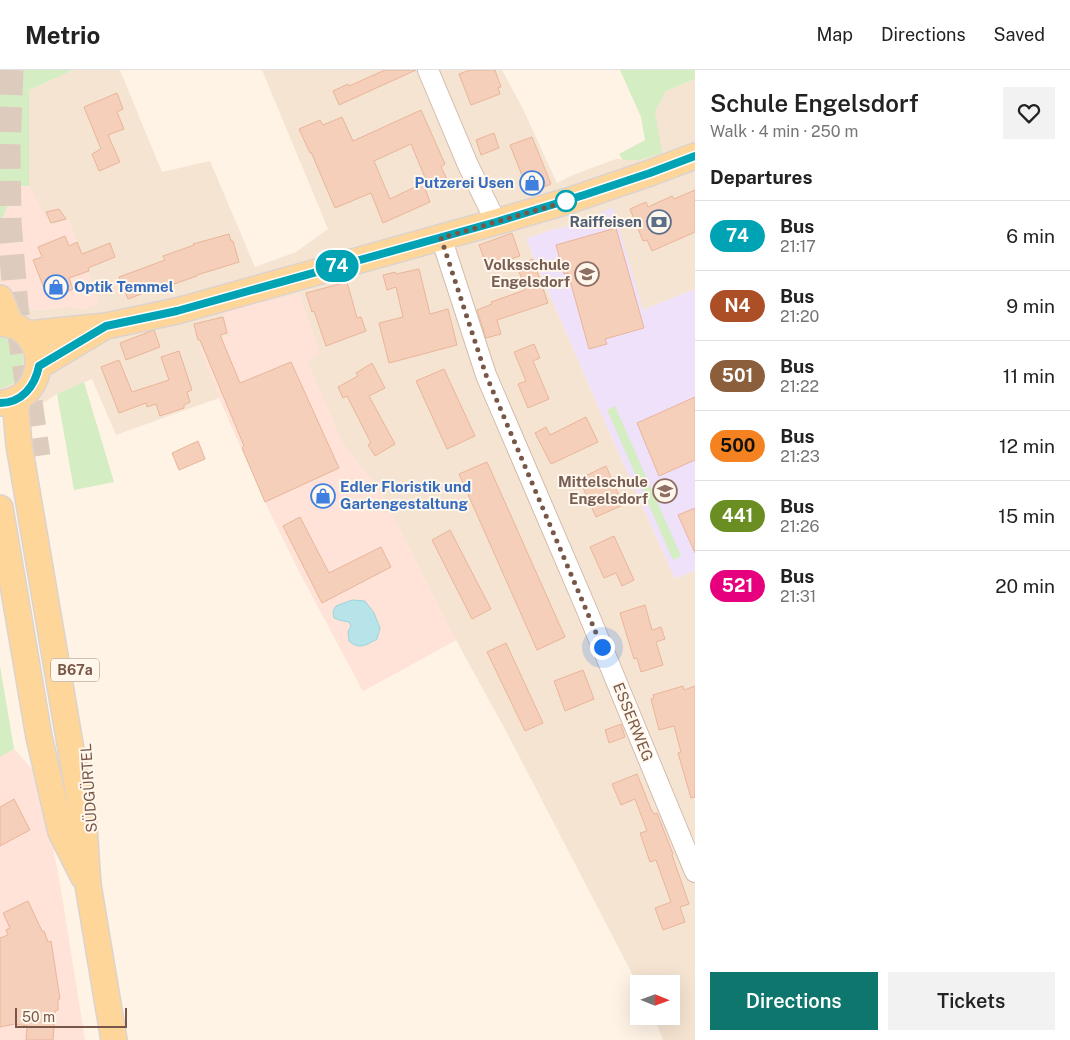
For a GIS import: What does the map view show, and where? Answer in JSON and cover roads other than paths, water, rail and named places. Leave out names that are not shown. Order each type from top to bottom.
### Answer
[{"type":"main road","points":[[13,327],[106,326],[177,311],[496,222],[576,198],[695,156]]},
{"type":"main road","points":[[0,298],[13,327],[32,341],[38,357],[37,376],[32,385],[26,392],[9,401],[16,411],[19,445],[84,826],[88,885]]},
{"type":"main road","points":[[39,366],[106,326]]},
{"type":"main road","points":[[0,425],[70,830],[88,885]]},
{"type":"main road","name":"SÜDGÜRTEL","points":[[38,456],[84,724],[94,824],[88,885]]},
{"type":"main road","name":"SÜDGÜRTEL","points":[[0,508],[39,737],[61,832],[88,885]]},
{"type":"main road","name":"B67a","points":[[88,885],[114,1040]]},
{"type":"street","points":[[428,70],[468,165],[496,222]]},
{"type":"street","name":"ESSERWEG","points":[[441,238],[486,375],[586,608],[695,872]]},
{"type":"water","points":[[352,600],[365,601],[374,613],[380,628],[377,639],[363,646],[349,641],[348,631],[351,626],[349,622],[334,618],[333,611],[336,606]]},
{"type":"tunnel","points":[[11,70],[8,149],[9,222],[16,307],[38,456]]},
{"type":"place","name":"Putzerei Usen","points":[[532,183]]},
{"type":"place","name":"Raiffeisen","points":[[659,222]]},
{"type":"place","name":"Volksschule Engelsdorf","points":[[587,274]]},
{"type":"place","name":"Optik Temmel","points":[[56,287]]},
{"type":"place","name":"Mittelschule Engelsdorf","points":[[665,491]]},
{"type":"place","name":"Edler Floristik und Gartengestaltung","points":[[323,496]]}]
